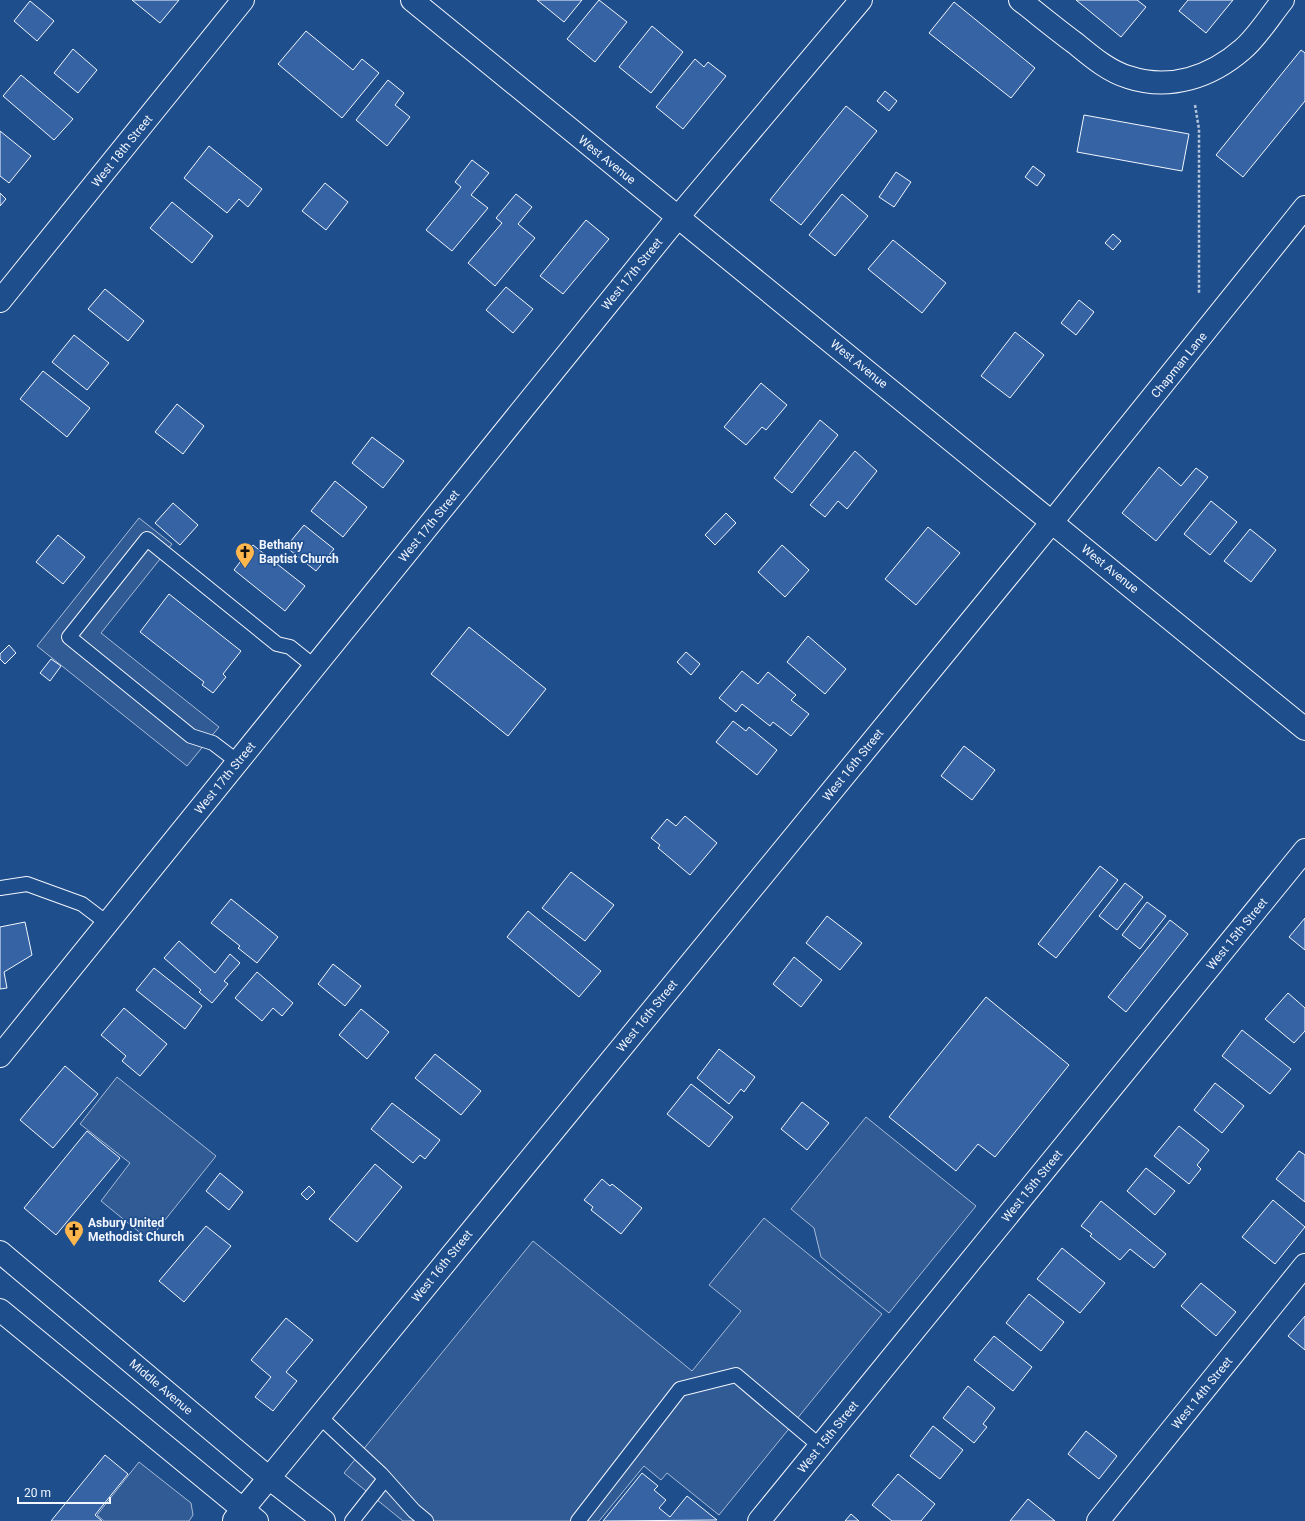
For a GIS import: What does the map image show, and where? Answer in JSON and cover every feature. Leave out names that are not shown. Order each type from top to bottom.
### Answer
[{"type":"street","name":"West 18th Street","points":[[0,301],[244,0]]},
{"type":"street","name":"West Avenue","points":[[412,0],[1305,729]]},
{"type":"street","name":"West 17th Street","points":[[0,1056],[678,217],[861,0]]},
{"type":"street","points":[[1020,0],[1101,64],[1127,77],[1156,83],[1175,82],[1204,75],[1221,66],[1244,48],[1283,0]]},
{"type":"street","name":"Chapman Lane","points":[[1052,522],[1305,207]]},
{"type":"street","name":"West 16th Street","points":[[244,1517],[269,1478],[319,1416],[1052,522]]},
{"type":"street","name":"West 15th Street","points":[[759,1521],[1305,850]]},
{"type":"street","name":"Middle Avenue","points":[[0,1252],[269,1478],[324,1521]]},
{"type":"street","name":"West 14th Street","points":[[1098,1521],[1305,1265]]},
{"type":"street","points":[[0,1310],[244,1517]]},
{"type":"lane","points":[[238,762],[213,743],[191,736],[68,638],[147,539],[277,644],[290,648],[315,667]]},
{"type":"lane","points":[[0,888],[28,884],[82,904],[107,923]]},
{"type":"lane","points":[[578,1521],[680,1389],[736,1375],[820,1446]]},
{"type":"lane","points":[[319,1416],[385,1479],[414,1511],[426,1521]]},
{"type":"lane","points":[[352,1521],[385,1479]]},
{"type":"path","points":[[1194,104],[1199,129],[1199,301]]},
{"type":"shaded area","points":[[139,518],[172,544],[101,633],[219,727],[187,766],[37,646]]},
{"type":"shaded area","points":[[117,1077],[216,1156],[149,1240],[101,1201],[130,1163],[80,1124]]},
{"type":"shaded area","points":[[866,1117],[976,1206],[889,1313],[821,1257],[814,1228],[791,1209]]},
{"type":"shaded area","points":[[764,1218],[882,1314],[719,1515],[667,1473],[661,1480],[644,1466],[599,1521],[403,1521],[344,1473],[533,1241],[692,1371],[741,1311],[709,1285]]},
{"type":"shaded area","points":[[139,1462],[191,1503],[193,1515],[189,1521],[104,1521],[97,1515]]},
{"type":"building","points":[[132,0],[179,0],[160,23]]},
{"type":"building","points":[[537,0],[582,0],[564,22]]},
{"type":"building","points":[[599,0],[627,22],[595,62],[567,39]]},
{"type":"building","points":[[1076,0],[1137,0],[1146,7],[1121,37]]},
{"type":"building","points":[[1188,0],[1233,0],[1206,33],[1179,11]]},
{"type":"building","points":[[30,1],[54,21],[37,41],[14,21]]},
{"type":"building","points":[[954,2],[1035,68],[1011,98],[929,33]]},
{"type":"building","points":[[652,26],[683,52],[651,93],[619,67]]},
{"type":"building","points":[[306,31],[353,70],[362,59],[379,73],[342,118],[278,64]]},
{"type":"building","points":[[73,49],[97,70],[78,93],[54,73]]},
{"type":"building","points":[[1301,50],[1305,53],[1305,101],[1243,177],[1216,155]]},
{"type":"building","points":[[695,59],[704,67],[708,62],[726,76],[683,129],[656,107]]},
{"type":"building","points":[[21,75],[73,119],[54,140],[3,96]]},
{"type":"building","points":[[388,80],[404,93],[395,105],[410,117],[387,146],[356,120]]},
{"type":"building","points":[[885,91],[897,101],[889,111],[877,101]]},
{"type":"building","points":[[846,106],[877,131],[801,225],[770,200]]},
{"type":"building","points":[[1084,115],[1189,134],[1182,171],[1077,152]]},
{"type":"building","points":[[0,131],[31,156],[9,183],[0,176]]},
{"type":"building","points":[[209,146],[262,189],[248,207],[239,199],[227,213],[184,178]]},
{"type":"building","points":[[472,160],[489,173],[471,195],[488,208],[452,251],[426,230],[461,187],[455,182]]},
{"type":"building","points":[[1033,166],[1045,175],[1037,186],[1025,177]]},
{"type":"building","points":[[896,172],[911,182],[894,207],[879,197]]},
{"type":"building","points":[[325,183],[348,202],[326,230],[302,211]]},
{"type":"building","points":[[0,193],[6,199],[0,206]]},
{"type":"building","points":[[516,194],[532,207],[518,224],[535,238],[495,286],[468,263],[502,223],[496,218]]},
{"type":"building","points":[[842,194],[868,216],[835,256],[809,235]]},
{"type":"building","points":[[172,202],[213,236],[192,263],[150,228]]},
{"type":"building","points":[[586,220],[609,239],[563,294],[540,276]]},
{"type":"building","points":[[1113,234],[1121,241],[1113,250],[1105,243]]},
{"type":"building","points":[[893,240],[946,283],[922,313],[868,269]]},
{"type":"building","points":[[506,287],[533,309],[513,333],[486,310]]},
{"type":"building","points":[[105,289],[144,321],[128,341],[88,309]]},
{"type":"building","points":[[1079,300],[1094,312],[1076,335],[1061,323]]},
{"type":"building","points":[[1015,332],[1044,355],[1010,398],[981,376]]},
{"type":"building","points":[[74,335],[109,363],[87,390],[52,362]]},
{"type":"building","points":[[43,371],[90,408],[67,437],[20,399]]},
{"type":"building","points":[[761,383],[787,405],[766,430],[762,427],[746,445],[724,427]]},
{"type":"building","points":[[177,404],[204,426],[183,454],[155,432]]},
{"type":"building","points":[[820,420],[838,435],[792,493],[774,478]]},
{"type":"building","points":[[372,437],[404,461],[383,488],[352,463]]},
{"type":"building","points":[[855,451],[877,471],[847,509],[838,501],[825,517],[810,505]]},
{"type":"building","points":[[1159,467],[1181,486],[1196,468],[1208,477],[1156,541],[1122,513]]},
{"type":"building","points":[[335,481],[367,507],[343,537],[311,511]]},
{"type":"building","points":[[1211,501],[1237,522],[1210,555],[1184,534]]},
{"type":"building","points":[[173,503],[198,525],[180,545],[155,523]]},
{"type":"building","points":[[726,513],[736,523],[715,545],[705,535]]},
{"type":"building","points":[[304,525],[334,549],[316,571],[286,547]]},
{"type":"building","points":[[928,527],[960,553],[916,605],[885,579]]},
{"type":"building","points":[[1250,529],[1276,550],[1251,582],[1224,561]]},
{"type":"building","points":[[58,535],[85,557],[63,584],[36,562]]},
{"type":"building","points":[[253,545],[305,586],[285,611],[234,570]]},
{"type":"building","points":[[782,545],[809,570],[785,597],[758,572]]},
{"type":"building","points":[[169,594],[241,651],[223,674],[226,677],[213,693],[202,685],[204,682],[140,632]]},
{"type":"building","points":[[469,627],[546,689],[508,736],[431,674]]},
{"type":"building","points":[[808,636],[846,669],[825,694],[787,662]]},
{"type":"building","points":[[9,645],[16,653],[5,664],[0,659],[0,654]]},
{"type":"building","points":[[686,652],[700,664],[691,675],[677,662]]},
{"type":"building","points":[[51,659],[61,666],[50,681],[40,673]]},
{"type":"building","points":[[742,671],[758,684],[768,672],[796,695],[791,700],[809,714],[791,736],[773,722],[770,726],[742,704],[736,712],[719,698]]},
{"type":"building","points":[[733,721],[746,731],[749,727],[777,750],[757,775],[716,742]]},
{"type":"building","points":[[964,746],[995,770],[972,800],[941,776]]},
{"type":"building","points":[[685,816],[717,843],[690,875],[658,848],[660,845],[651,838],[667,819],[676,826]]},
{"type":"building","points":[[1100,866],[1118,880],[1056,958],[1038,944]]},
{"type":"building","points":[[571,872],[614,905],[585,941],[542,908]]},
{"type":"building","points":[[1125,883],[1143,897],[1117,930],[1099,916]]},
{"type":"building","points":[[231,899],[278,937],[257,963],[238,948],[240,946],[211,923]]},
{"type":"building","points":[[1147,902],[1166,916],[1140,949],[1122,935]]},
{"type":"building","points":[[528,911],[601,971],[579,997],[507,937]]},
{"type":"building","points":[[827,916],[862,943],[840,970],[806,943]]},
{"type":"building","points":[[1305,918],[1305,950],[1289,937]]},
{"type":"building","points":[[1170,920],[1188,934],[1126,1012],[1108,997]]},
{"type":"building","points":[[25,922],[32,955],[4,972],[7,988],[0,989],[0,927]]},
{"type":"building","points":[[179,941],[215,973],[230,954],[240,963],[224,981],[228,984],[212,1003],[199,992],[201,990],[164,958]]},
{"type":"building","points":[[794,957],[822,980],[801,1007],[773,984]]},
{"type":"building","points":[[333,964],[361,986],[345,1006],[318,984]]},
{"type":"building","points":[[154,968],[202,1006],[185,1029],[136,990]]},
{"type":"building","points":[[257,972],[293,1003],[282,1016],[273,1008],[262,1021],[235,998]]},
{"type":"building","points":[[1288,993],[1305,1008],[1305,1031],[1294,1043],[1265,1019]]},
{"type":"building","points":[[986,997],[1069,1065],[995,1157],[978,1144],[956,1171],[889,1117]]},
{"type":"building","points":[[124,1008],[167,1044],[140,1076],[122,1061],[126,1056],[101,1035]]},
{"type":"building","points":[[361,1009],[389,1032],[367,1059],[339,1035]]},
{"type":"building","points":[[1242,1030],[1291,1069],[1270,1094],[1222,1056]]},
{"type":"building","points":[[719,1049],[755,1077],[744,1092],[741,1089],[729,1104],[697,1078]]},
{"type":"building","points":[[435,1054],[481,1091],[461,1115],[415,1078]]},
{"type":"building","points":[[65,1066],[98,1094],[53,1148],[20,1120]]},
{"type":"building","points":[[1215,1083],[1244,1106],[1222,1133],[1194,1110]]},
{"type":"building","points":[[691,1084],[733,1117],[709,1147],[667,1114]]},
{"type":"building","points":[[802,1102],[829,1123],[807,1150],[781,1129]]},
{"type":"building","points":[[392,1103],[440,1140],[425,1159],[420,1155],[413,1163],[371,1129]]},
{"type":"building","points":[[1179,1126],[1209,1150],[1197,1165],[1201,1169],[1189,1184],[1154,1156]]},
{"type":"building","points":[[87,1131],[120,1158],[56,1235],[24,1208]]},
{"type":"building","points":[[1299,1151],[1305,1155],[1305,1202],[1276,1179]]},
{"type":"building","points":[[375,1164],[402,1187],[357,1242],[329,1219]]},
{"type":"building","points":[[1146,1168],[1175,1191],[1155,1215],[1127,1191]]},
{"type":"building","points":[[220,1173],[243,1192],[229,1210],[206,1191]]},
{"type":"building","points":[[602,1179],[610,1186],[612,1184],[642,1208],[621,1234],[591,1210],[593,1207],[584,1200]]},
{"type":"building","points":[[309,1186],[315,1192],[307,1200],[301,1194]]},
{"type":"building","points":[[1273,1200],[1305,1227],[1275,1264],[1242,1237]]},
{"type":"building","points":[[1101,1201],[1166,1254],[1154,1268],[1130,1249],[1120,1260],[1090,1236],[1092,1234],[1081,1226]]},
{"type":"building","points":[[206,1226],[231,1246],[184,1302],[159,1281]]},
{"type":"building","points":[[1062,1248],[1105,1283],[1080,1313],[1037,1279]]},
{"type":"building","points":[[1201,1283],[1236,1312],[1216,1336],[1181,1306]]},
{"type":"building","points":[[1029,1294],[1064,1322],[1041,1351],[1006,1323]]},
{"type":"building","points":[[1305,1316],[1305,1350],[1288,1336]]},
{"type":"building","points":[[286,1318],[313,1340],[286,1372],[297,1381],[273,1411],[255,1397],[271,1377],[251,1360]]},
{"type":"building","points":[[994,1336],[1032,1367],[1013,1391],[974,1360]]},
{"type":"building","points":[[968,1386],[995,1408],[983,1424],[987,1427],[974,1443],[943,1418]]},
{"type":"building","points":[[933,1426],[963,1450],[940,1479],[910,1456]]},
{"type":"building","points":[[1086,1431],[1117,1456],[1099,1479],[1068,1454]]},
{"type":"building","points":[[105,1455],[128,1474],[95,1515],[102,1521],[51,1521]]},
{"type":"building","points":[[642,1473],[658,1486],[654,1490],[666,1500],[659,1508],[670,1517],[687,1496],[717,1520],[603,1521]]},
{"type":"building","points":[[898,1474],[935,1504],[921,1521],[892,1521],[872,1505]]},
{"type":"building","points":[[1028,1499],[1055,1521],[1010,1521]]},
{"type":"building","points":[[851,1514],[859,1521],[845,1521]]},
{"type":"place","name":"Bethany Baptist Church","points":[[245,569]]},
{"type":"place","name":"Asbury United Methodist Church","points":[[74,1247]]}]
